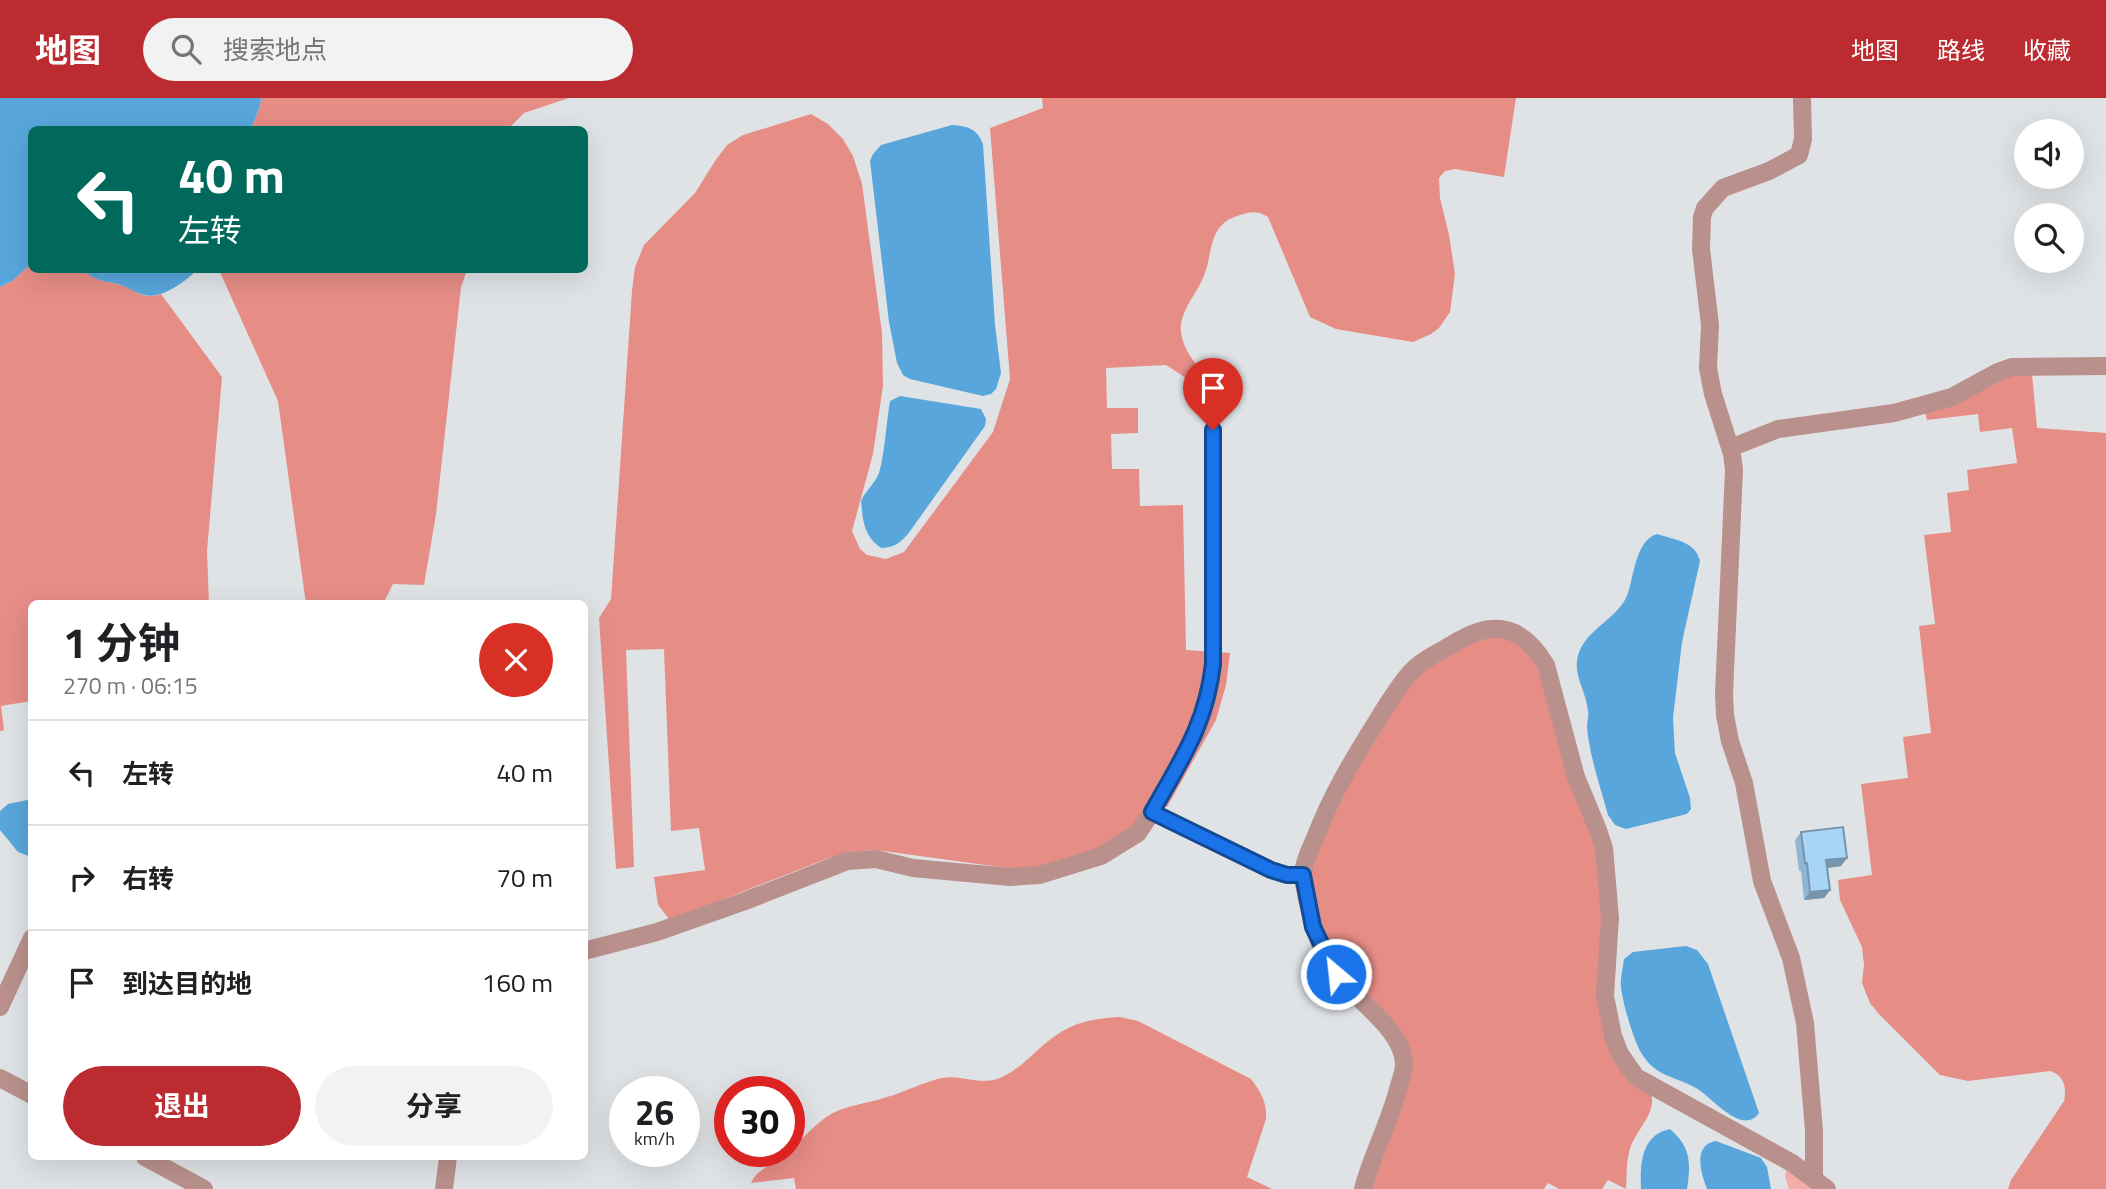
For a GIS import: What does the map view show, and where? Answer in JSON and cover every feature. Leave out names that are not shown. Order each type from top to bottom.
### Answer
[{"type":"street","points":[[1802,98],[1802,139],[1798,155],[1769,171],[1723,188],[1702,217],[1701,249],[1710,325],[1708,368],[1734,470],[1725,715],[1730,741],[1744,783],[1762,881],[1791,958],[1805,1023],[1821,1183]]},
{"type":"street","points":[[1730,448],[1778,429],[1894,413],[1952,397],[2012,367],[2106,366]]},
{"type":"street","points":[[588,950],[657,932],[854,860],[876,859],[914,868],[1010,877],[1040,875],[1088,861],[1114,849],[1138,833],[1197,731],[1211,682],[1213,430]]},
{"type":"street","points":[[1363,1189],[1392,1114],[1404,1065],[1401,1051],[1391,1032],[1336,974],[1325,954],[1313,927],[1303,875],[1323,816],[1348,766],[1410,672],[1470,634],[1484,630],[1501,630],[1522,636],[1536,649],[1546,665],[1576,777],[1604,848],[1610,918],[1605,996],[1613,1036],[1620,1054],[1636,1077],[1793,1163],[1821,1183]]},
{"type":"street","points":[[1152,812],[1271,870],[1287,875],[1303,875]]},
{"type":"street","points":[[0,1007],[28,946]]},
{"type":"street","points":[[0,1078],[28,1093]]},
{"type":"street","points":[[151,1160],[204,1189]]},
{"type":"street","points":[[444,1189],[448,1160]]},
{"type":"shaded area","points":[[261,98],[569,98],[524,113],[511,126],[252,126]]},
{"type":"shaded area","points":[[1042,98],[1516,98],[1504,177],[1455,169],[1445,171],[1439,178],[1440,198],[1455,274],[1450,312],[1439,328],[1431,334],[1413,342],[1336,329],[1310,317],[1268,217],[1260,213],[1249,213],[1227,221],[1216,233],[1203,278],[1181,325],[1184,344],[1204,375],[1194,383],[1166,365],[1106,368],[1107,408],[1138,408],[1138,433],[1111,434],[1112,469],[1139,469],[1140,506],[1183,505],[1186,650],[1230,653],[1226,685],[1216,720],[1167,807],[1151,803],[1121,836],[1092,853],[1058,863],[1007,868],[876,850],[849,852],[670,920],[658,905],[654,877],[705,870],[699,828],[671,831],[664,649],[626,650],[634,867],[616,869],[599,618],[611,599],[632,291],[635,267],[644,245],[695,193],[727,145],[743,135],[811,114],[828,124],[843,139],[853,156],[862,184],[882,333],[883,386],[873,454],[852,531],[860,549],[867,555],[886,559],[904,552],[993,432],[1010,379],[990,128],[1043,108]]},
{"type":"shaded area","points":[[28,267],[28,273],[87,273],[144,295],[161,294],[222,377],[207,551],[209,600],[28,600],[28,702],[1,706],[4,730],[0,731],[0,287],[12,281]]},
{"type":"shaded area","points":[[220,273],[466,273],[461,287],[436,514],[424,585],[393,584],[385,600],[305,600],[278,401]]},
{"type":"shaded area","points":[[2017,372],[2032,374],[2037,428],[2106,433],[2106,1189],[2008,1189],[2011,1180],[2064,1101],[2065,1087],[2061,1079],[2050,1071],[1968,1081],[1940,1075],[1870,1003],[1862,983],[1862,947],[1840,900],[1838,880],[1872,875],[1861,784],[1908,778],[1903,737],[1931,733],[1919,626],[1935,624],[1924,535],[1951,532],[1947,493],[1969,490],[1967,470],[2017,463],[2012,428],[1980,432],[1978,414],[1927,420],[1925,412],[1985,389]]},
{"type":"shaded area","points":[[1501,635],[1532,652],[1599,849],[1609,1038],[1650,1091],[1652,1106],[1630,1149],[1626,1189],[1608,1180],[1602,1189],[1559,1189],[1548,1183],[1544,1189],[1368,1189],[1409,1065],[1340,971],[1329,951],[1308,875],[1328,818],[1414,676],[1472,639]]},
{"type":"shaded area","points":[[1120,1017],[1138,1021],[1251,1079],[1263,1098],[1266,1119],[1247,1177],[1272,1189],[796,1189],[794,1178],[751,1183],[767,1167],[805,1167],[805,1135],[833,1113],[942,1078],[985,1081],[1000,1078],[1062,1031],[1094,1020]]},
{"type":"shaded area","points":[[1786,1170],[1821,1189],[1789,1189]]},
{"type":"water","points":[[0,98],[261,98],[251,126],[28,126],[28,267],[12,281],[0,287]]},
{"type":"water","points":[[952,125],[971,129],[978,134],[983,144],[995,325],[1001,373],[996,389],[983,396],[910,379],[903,375],[897,363],[889,322],[870,161],[881,145]]},
{"type":"water","points":[[193,273],[173,288],[151,296],[88,274]]},
{"type":"water","points":[[900,396],[981,409],[986,419],[985,426],[908,534],[896,544],[881,548],[867,532],[861,501],[879,473],[890,401]]},
{"type":"water","points":[[1657,534],[1689,545],[1700,561],[1682,642],[1673,718],[1675,753],[1691,809],[1687,814],[1626,829],[1615,825],[1608,815],[1588,737],[1587,703],[1578,673],[1577,658],[1591,635],[1619,609],[1628,593],[1644,543]]},
{"type":"water","points":[[28,800],[28,856],[18,852],[0,830],[0,811],[8,804]]},
{"type":"water","points":[[1686,946],[1697,950],[1708,964],[1759,1113],[1752,1119],[1736,1118],[1696,1088],[1660,1072],[1647,1062],[1635,1041],[1622,993],[1624,959],[1633,952]]},
{"type":"water","points":[[1670,1129],[1682,1142],[1688,1156],[1687,1189],[1641,1189],[1644,1152],[1653,1137]]},
{"type":"water","points":[[1716,1141],[1761,1158],[1767,1167],[1771,1189],[1707,1189],[1701,1168],[1701,1154],[1708,1144]]},
{"type":"building","points":[[1843,827],[1847,858],[1826,860],[1830,890],[1810,892],[1801,832]]},
{"type":"route","points":[[1213,430],[1211,682],[1197,731],[1152,812],[1271,870],[1287,875],[1303,875],[1313,927],[1336,974]]}]
